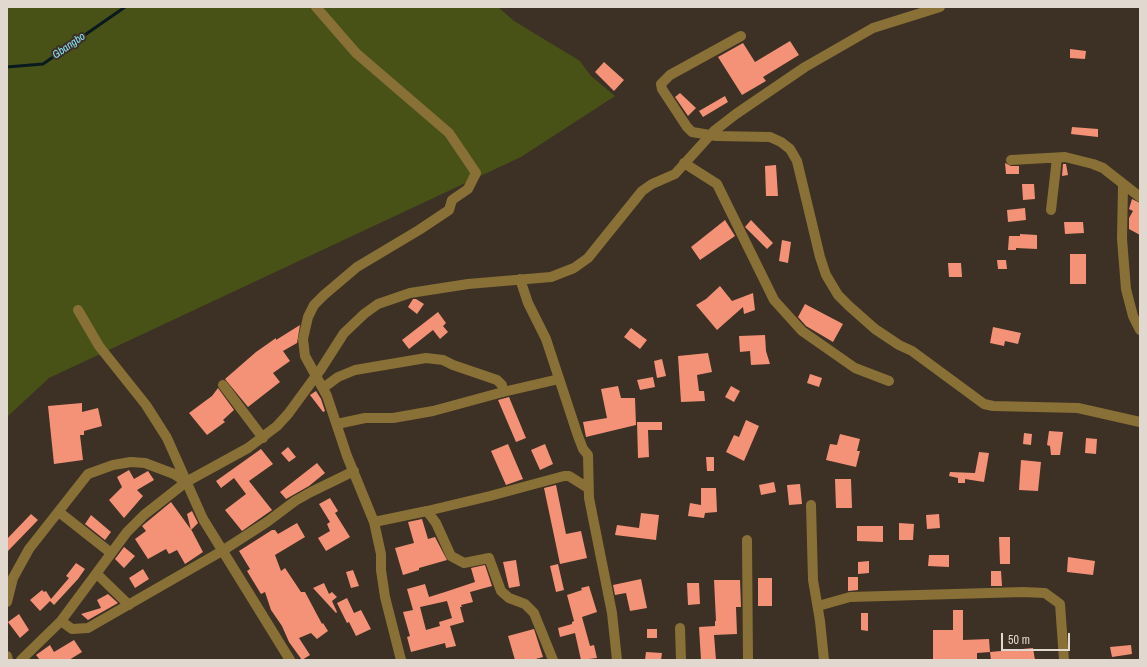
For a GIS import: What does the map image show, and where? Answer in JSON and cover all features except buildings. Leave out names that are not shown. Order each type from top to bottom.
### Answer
[{"type":"street","points":[[316,7],[356,53],[449,133],[476,174],[468,188],[452,200],[449,210],[419,230],[357,267],[334,286],[314,306],[308,317],[303,339],[303,348],[307,361],[323,388],[337,424],[347,456],[374,522],[381,554],[381,570],[385,597],[401,660]]},
{"type":"street","points":[[21,660],[61,621],[139,520],[186,482],[248,448],[263,438],[288,414],[353,322],[378,304],[394,297],[428,289],[520,278],[551,277],[566,272],[581,264],[601,243],[642,191],[652,184],[675,174],[708,136],[736,114],[805,67],[873,28],[940,7]]},
{"type":"street","points":[[741,36],[670,75],[661,84],[662,89],[687,127],[692,132],[708,136],[770,137],[786,145],[794,154],[820,257],[826,275],[838,295],[875,329],[898,345],[912,351],[977,401],[993,406],[1078,408],[1140,422]]},
{"type":"street","points":[[1051,210],[1057,158]]},
{"type":"street","points":[[1012,160],[1065,158],[1093,164],[1103,168],[1123,186],[1140,197]]},
{"type":"street","points":[[684,163],[717,184],[774,300],[802,330],[855,368],[889,381]]},
{"type":"street","points":[[1123,186],[1122,239],[1126,289],[1133,316],[1140,330]]},
{"type":"street","points":[[520,278],[528,303],[546,339],[580,443],[588,455],[588,488],[612,613],[616,660]]},
{"type":"street","points":[[78,310],[99,346],[146,405],[167,438],[203,519],[290,660]]},
{"type":"street","points":[[323,388],[338,377],[356,370],[426,358],[444,360],[453,366],[497,380],[502,385],[503,392]]},
{"type":"street","points":[[337,424],[365,418],[393,418],[433,411],[559,379]]},
{"type":"street","points":[[223,385],[263,438]]},
{"type":"street","points":[[7,602],[13,578],[30,549],[88,474],[113,465],[131,462],[145,463],[174,474],[186,482]]},
{"type":"street","points":[[61,621],[72,629],[88,628],[222,551],[267,522],[295,501],[354,471]]},
{"type":"street","points":[[374,522],[490,496],[564,476],[569,476],[588,488]]},
{"type":"street","points":[[811,505],[813,580],[818,606],[824,660]]},
{"type":"street","points":[[427,510],[436,523],[451,556],[464,563],[487,557],[491,559],[501,591],[509,598],[525,604],[534,613],[553,660]]},
{"type":"street","points":[[59,512],[112,554]]},
{"type":"street","points":[[747,540],[748,660]]},
{"type":"street","points":[[97,574],[129,605]]},
{"type":"street","points":[[818,606],[850,597],[1023,592],[1045,593],[1060,604],[1064,660]]},
{"type":"street","points":[[680,628],[681,660]]},
{"type":"street","points":[[7,656],[8,660]]},
{"type":"green space","points":[[7,7],[498,7],[514,21],[580,61],[591,76],[615,96],[521,157],[49,378],[7,417]]},
{"type":"waterway","name":"Gbangbo","points":[[7,67],[43,64],[125,7]]}]
